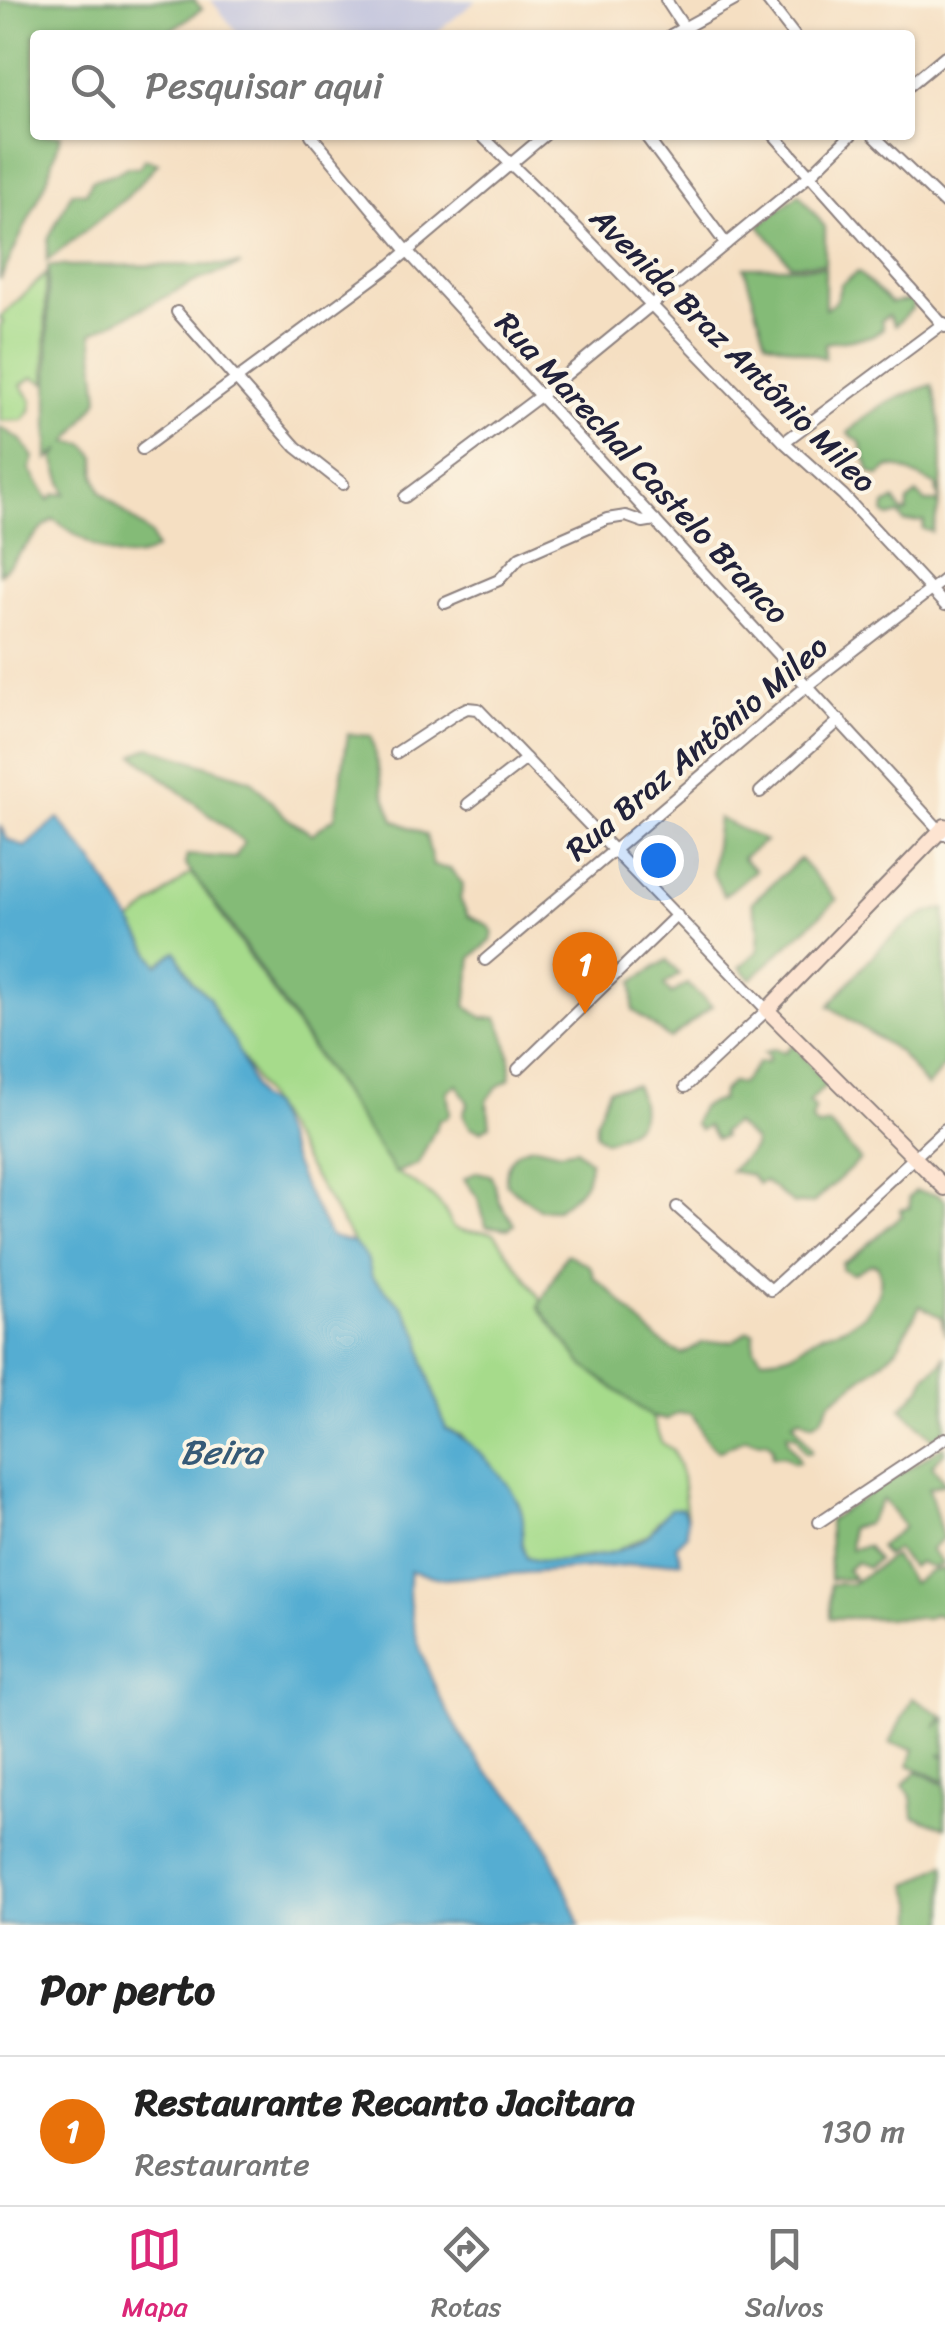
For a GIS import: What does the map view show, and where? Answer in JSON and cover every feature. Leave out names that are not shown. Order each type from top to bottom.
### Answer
[{"type":"street","points":[[666,0],[685,30]]},
{"type":"street","points":[[688,30],[735,0]]},
{"type":"street","points":[[767,0],[790,30]]},
{"type":"street","points":[[915,80],[945,56]]},
{"type":"street","name":"Rua Marechal Castelo Branco","points":[[315,140],[408,252],[944,831]]},
{"type":"street","name":"Avenida Braz Antônio Mileo","points":[[486,140],[784,442],[843,495],[945,606]]},
{"type":"street","points":[[142,449],[408,252],[540,140]]},
{"type":"street","points":[[649,140],[726,244]]},
{"type":"street","points":[[778,140],[944,324],[784,442]]},
{"type":"street","points":[[406,497],[540,396],[810,176],[845,140]]},
{"type":"street","points":[[878,140],[945,204]]},
{"type":"street","points":[[177,312],[296,447],[344,484]]},
{"type":"street","points":[[445,603],[499,580],[520,556],[608,519],[626,516],[642,522],[655,520]]},
{"type":"street","name":"Rua Braz Antônio Mileo","points":[[485,960],[808,685],[945,579]]},
{"type":"street","points":[[396,752],[473,707],[945,1188]]},
{"type":"street","points":[[760,792],[840,720]]},
{"type":"street","points":[[468,804],[526,759]]},
{"type":"street","points":[[685,1086],[767,1010],[944,831]]},
{"type":"street","points":[[518,1069],[676,915]]},
{"type":"street","points":[[677,1206],[771,1290],[945,1128]]},
{"type":"street","points":[[819,1522],[944,1440]]},
{"type":"shaded area","points":[[211,0],[477,0],[439,30],[235,30]]},
{"type":"green space","points":[[0,0],[194,0],[202,9],[170,30],[30,30],[30,140],[59,140],[47,180],[0,280]]},
{"type":"green space","points":[[145,159],[158,163],[127,197],[47,261],[48,239],[72,192],[86,193],[92,180],[127,167],[138,168]]},
{"type":"green space","points":[[799,194],[825,227],[825,264],[790,264],[759,225]]},
{"type":"green space","points":[[241,265],[199,280],[92,333],[99,399],[68,442],[85,444],[96,458],[95,475],[101,492],[151,535],[156,549],[143,555],[116,555],[53,519],[0,574],[0,427],[21,440],[34,457],[30,470],[49,500],[55,494],[66,494],[54,459],[61,449],[48,460],[48,266]]},
{"type":"green space","points":[[744,267],[825,267],[825,309],[836,301],[841,284],[858,272],[891,303],[913,300],[912,309],[895,326],[888,315],[881,321],[883,328],[873,336],[825,343],[825,358],[766,341]]},
{"type":"green space","points":[[46,274],[45,383],[33,377],[21,385],[32,401],[23,420],[0,421],[0,317]]},
{"type":"green space","points":[[932,385],[941,440],[940,498],[936,490],[939,487],[900,468],[889,467],[879,476],[870,472],[860,442],[848,433],[887,403]]},
{"type":"green space","points":[[917,494],[926,502],[939,500],[932,532],[923,529],[924,521],[904,522],[899,514],[889,517],[884,513],[885,505],[894,500],[903,513],[907,512],[908,501]]},
{"type":"green space","points":[[348,734],[371,736],[394,820],[426,835],[433,866],[450,869],[463,884],[460,899],[468,916],[488,925],[493,932],[491,941],[472,957],[466,1006],[483,1018],[497,1018],[510,1065],[510,1079],[487,1100],[490,1125],[481,1131],[470,1127],[463,1114],[468,1103],[457,1084],[447,1091],[450,1113],[440,1119],[418,1164],[395,1173],[231,925],[185,864],[187,855],[235,858],[244,842],[134,755],[150,747],[251,780],[287,818],[312,834],[335,817]]},
{"type":"green space","points":[[718,818],[765,841],[742,858],[755,870],[724,896],[712,872]]},
{"type":"green space","points":[[800,859],[837,900],[751,979],[740,967],[758,951],[759,929],[752,902]]},
{"type":"green space","points":[[192,872],[395,1172],[437,1201],[452,1227],[494,1233],[541,1299],[539,1308],[583,1365],[652,1417],[661,1442],[673,1450],[682,1477],[687,1518],[682,1508],[658,1521],[650,1533],[612,1553],[543,1564],[527,1558],[519,1539],[523,1520],[462,1435],[446,1430],[424,1364],[420,1336],[403,1307],[372,1277],[367,1258],[354,1243],[218,1019],[209,997],[192,982],[176,952],[158,965],[131,922]]},
{"type":"green space","points":[[945,909],[945,1065],[927,1087],[899,1052],[829,1006],[897,933],[929,913]]},
{"type":"green space","points":[[667,960],[679,974],[664,985],[671,994],[687,984],[712,1006],[670,1039],[633,1010],[633,982]]},
{"type":"green space","points":[[793,1044],[827,1084],[809,1102],[815,1109],[812,1121],[817,1127],[829,1124],[860,1160],[813,1203],[794,1204],[764,1181],[758,1184],[751,1175],[730,1171],[754,1148],[754,1141],[734,1123],[722,1132],[723,1137],[716,1139],[707,1126],[700,1130],[694,1124],[702,1106],[721,1100],[722,1092],[732,1082],[741,1084],[759,1062],[767,1063],[769,1057],[764,1053],[773,1049],[785,1052]]},
{"type":"green space","points":[[635,1085],[642,1107],[638,1122],[625,1133],[605,1141],[596,1134],[596,1121],[609,1089]]},
{"type":"green space","points":[[535,1146],[560,1152],[576,1149],[590,1161],[584,1183],[557,1209],[539,1209],[506,1184],[512,1158]]},
{"type":"green space","points":[[477,1172],[490,1175],[499,1201],[514,1225],[508,1229],[486,1226],[478,1198],[464,1179]]},
{"type":"green space","points":[[915,1191],[939,1195],[945,1201],[945,1335],[941,1317],[920,1306],[897,1348],[830,1402],[822,1418],[812,1424],[800,1418],[793,1422],[812,1450],[805,1452],[796,1436],[787,1434],[799,1462],[784,1456],[772,1457],[773,1448],[767,1441],[746,1438],[719,1451],[708,1442],[690,1413],[678,1413],[666,1420],[652,1417],[583,1365],[539,1307],[567,1254],[590,1266],[594,1278],[646,1329],[682,1354],[702,1343],[734,1341],[748,1331],[754,1333],[754,1348],[762,1358],[789,1354],[820,1335],[850,1324],[870,1307],[879,1291],[877,1265],[852,1274],[842,1269],[842,1263],[902,1216],[900,1210],[910,1208],[909,1198]]},
{"type":"green space","points":[[945,1355],[945,1428],[934,1440],[901,1408],[920,1390],[927,1375],[942,1363]]},
{"type":"green space","points":[[943,1446],[944,1453],[932,1465],[945,1483],[929,1488],[943,1539],[930,1550],[943,1564],[933,1568],[919,1562],[911,1567],[896,1549],[886,1556],[879,1547],[904,1527],[883,1499],[867,1524],[850,1528],[851,1549],[867,1546],[877,1560],[867,1568],[856,1562],[847,1570],[854,1579],[830,1579],[829,1520]]},
{"type":"green space","points":[[894,1556],[912,1583],[931,1571],[945,1569],[945,1619],[935,1614],[927,1618],[830,1618],[830,1584],[851,1584]]},
{"type":"green space","points":[[912,1698],[942,1715],[935,1728],[945,1717],[945,1755],[939,1754],[945,1757],[945,1782],[909,1765],[914,1749],[890,1743]]},
{"type":"green space","points":[[917,1771],[945,1785],[945,1827],[914,1817],[912,1797],[903,1785]]},
{"type":"green space","points":[[945,1864],[945,1925],[915,1925],[915,1905],[908,1885]]},
{"type":"water","name":"Beira","points":[[58,818],[96,865],[158,965],[176,951],[192,982],[209,997],[218,1019],[234,1041],[258,1098],[271,1106],[301,1181],[330,1236],[354,1243],[367,1258],[372,1277],[403,1307],[420,1336],[424,1363],[446,1429],[481,1454],[514,1495],[523,1520],[522,1541],[527,1558],[572,1560],[607,1553],[649,1534],[670,1509],[682,1508],[687,1518],[687,1534],[676,1545],[681,1561],[444,1579],[410,1571],[413,1622],[432,1679],[475,1756],[528,1813],[557,1868],[580,1925],[0,1925],[0,825],[7,839],[25,847]]},
{"type":"place","name":"Restaurante Recanto Jacitara","points":[[585,1014]]}]
